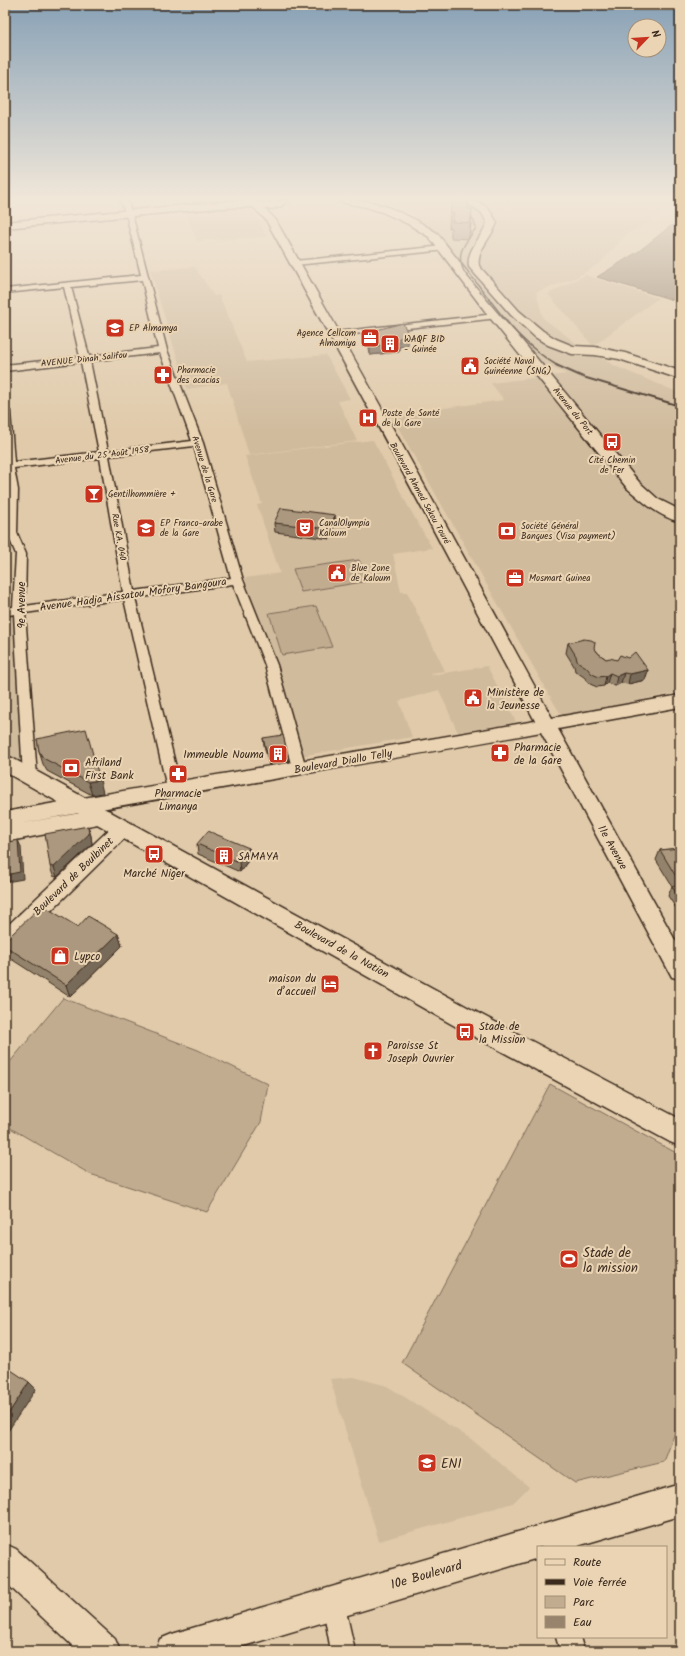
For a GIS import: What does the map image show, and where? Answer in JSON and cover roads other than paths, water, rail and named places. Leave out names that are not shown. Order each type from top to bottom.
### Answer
[{"type":"main road","name":"Avenue du Port","points":[[466,277],[495,316],[633,485],[652,502],[680,516]]},
{"type":"main road","name":"Boulevard de la Nation","points":[[5,763],[472,1022],[680,1133]]},
{"type":"street","points":[[5,291],[142,277]]},
{"type":"street","name":"Avenue de la Gare","points":[[145,277],[163,350],[198,443],[237,580],[271,665],[299,768]]},
{"type":"street","name":"Boulevard Ahmed Sekou Touré","points":[[303,277],[336,334],[392,442],[546,724]]},
{"type":"street","points":[[484,277],[539,334],[563,348],[621,356],[680,375]]},
{"type":"street","name":"Rue KA. 040","points":[[67,285],[85,359],[129,596],[174,788]]},
{"type":"street","points":[[336,334],[495,316]]},
{"type":"street","name":"AVENUE Dinah Salifou","points":[[5,368],[163,350]]},
{"type":"street","name":"9e Avenue","points":[[5,411],[7,466],[13,490],[12,533],[21,554],[19,610],[30,777]]},
{"type":"street","name":"Avenue du 25 Août 1958","points":[[7,466],[198,443]]},
{"type":"street","name":"Avenue Hadja Aissatou Mofory Bangoura","points":[[5,612],[237,580]]},
{"type":"street","name":"Boulevard Diallo Telly","points":[[5,834],[103,816],[174,788],[299,768],[680,701]]},
{"type":"street","name":"11e Avenue","points":[[546,724],[680,970]]},
{"type":"street","name":"Boulevard Diallo Telly","points":[[5,818],[103,816]]},
{"type":"street","name":"Boulevard de Boulbinet","points":[[5,942],[103,816]]},
{"type":"street","name":"10e Boulevard","points":[[172,1651],[333,1602],[539,1544],[680,1500]]},
{"type":"street","points":[[5,1560],[103,1651]]},
{"type":"street","points":[[333,1602],[343,1651]]},
{"type":"street","points":[[568,1638],[572,1651]]},
{"type":"water","points":[[598,277],[680,277],[680,302]]},
{"type":"railway","points":[[469,277],[519,336],[531,347],[557,366]]},
{"type":"railway","points":[[557,366],[583,377],[680,406]]},
{"type":"place","name":"EP Almamya","points":[[115,328]]},
{"type":"place","name":"Agence Cellcom Almamiya","points":[[370,338]]},
{"type":"place","name":"WAQF BID - Guinée","points":[[390,344]]},
{"type":"place","name":"Société Naval Guinéenne (SNG)","points":[[470,366]]},
{"type":"place","name":"Pharmacie des acacias","points":[[163,375]]},
{"type":"place","name":"Poste de Santé de la Gare","points":[[368,418]]},
{"type":"place","name":"Cité Chemin de Fer","points":[[612,442]]},
{"type":"place","name":"Gentilhommière +","points":[[94,494]]},
{"type":"place","name":"EP Franco-arabe de la Gare","points":[[146,528]]},
{"type":"place","name":"CanalOlympia Kaloum","points":[[305,528]]},
{"type":"place","name":"Société Général Banques (Visa payment)","points":[[507,531]]},
{"type":"place","name":"Blue Zone de Kaloum","points":[[337,573]]},
{"type":"place","name":"Mosmart Guinea","points":[[515,578]]},
{"type":"place","name":"Ministère de la Jeunesse","points":[[473,698]]},
{"type":"place","name":"Pharmacie de la Gare","points":[[500,753]]},
{"type":"place","name":"Immeuble Nouma","points":[[278,754]]},
{"type":"place","name":"Afriland First Bank","points":[[71,768]]},
{"type":"place","name":"Pharmacie Limanya","points":[[178,774]]},
{"type":"place","name":"Marché Niger","points":[[154,854]]},
{"type":"place","name":"SAMAYA","points":[[224,856]]},
{"type":"place","name":"Lypco","points":[[60,956]]},
{"type":"place","name":"maison du d’accueil","points":[[330,984]]},
{"type":"place","name":"Stade de la Mission","points":[[465,1032]]},
{"type":"place","name":"Paroisse St Joseph Ouvrier","points":[[373,1051]]},
{"type":"place","name":"Stade de la mission","points":[[569,1259]]},
{"type":"place","name":"ENI","points":[[427,1463]]}]
